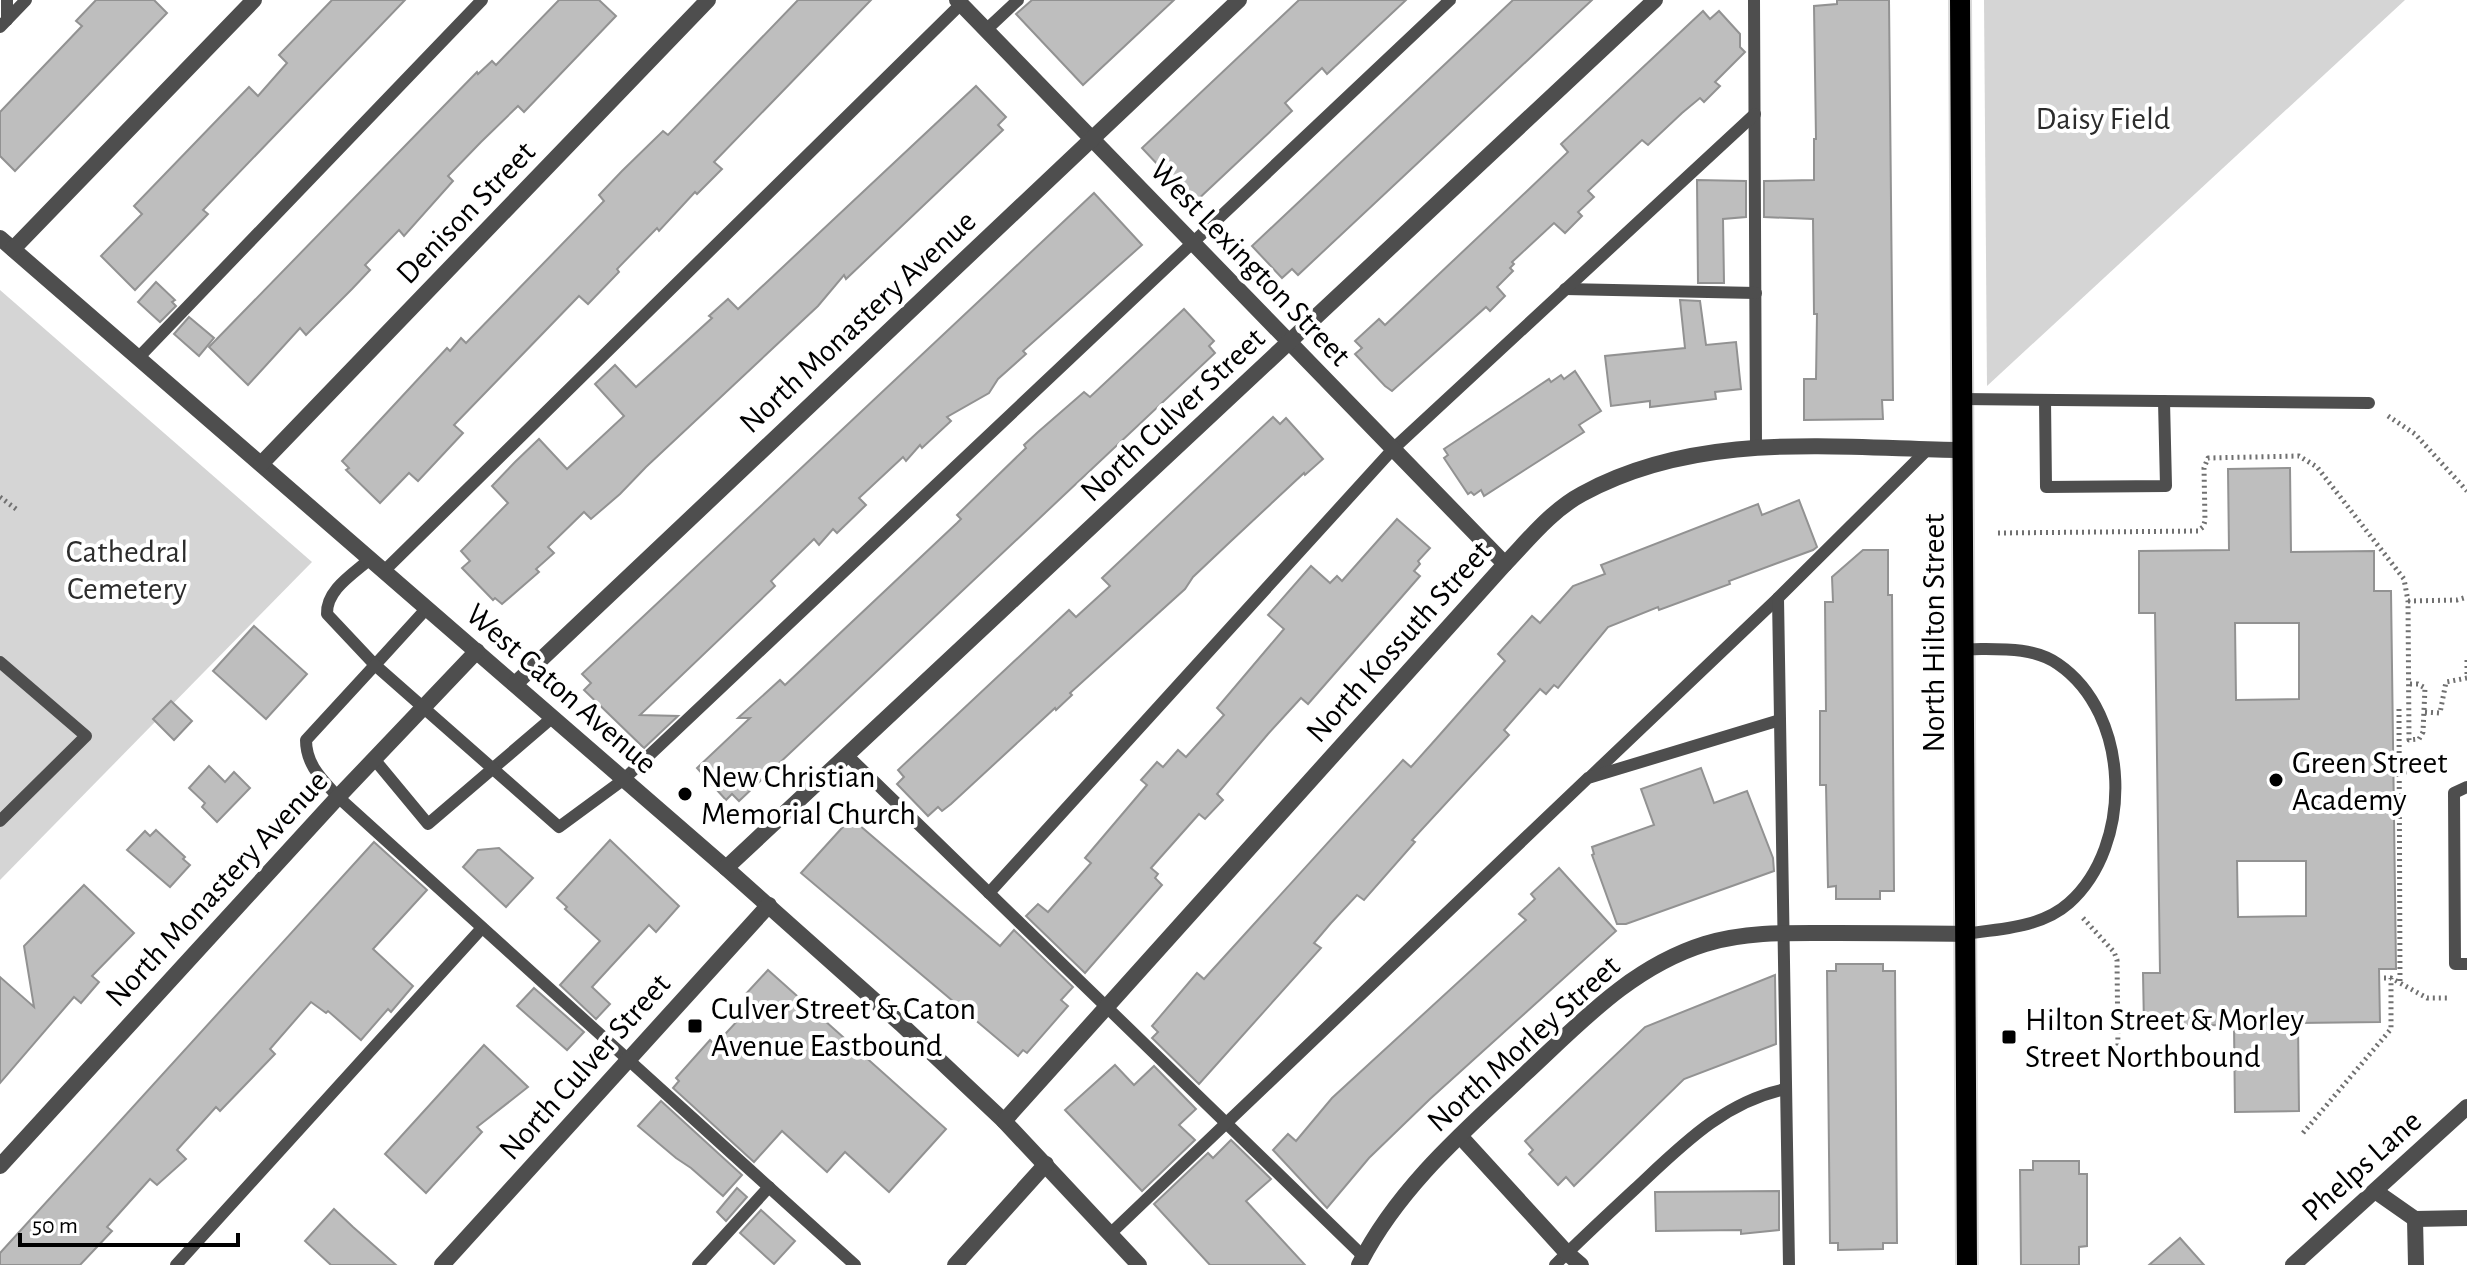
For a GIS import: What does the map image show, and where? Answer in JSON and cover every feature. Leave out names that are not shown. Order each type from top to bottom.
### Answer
[{"type":"main road","name":"North Hilton Street","points":[[1960,0],[1967,1265]]},
{"type":"street","points":[[6,243],[254,0]]},
{"type":"street","name":"Denison Street","points":[[261,464],[708,0]]},
{"type":"street","name":"North Monastery Avenue","points":[[515,684],[1239,0]]},
{"type":"street","name":"North Culver Street","points":[[726,868],[1652,1]]},
{"type":"street","name":"West Lexington Street","points":[[959,2],[1505,564]]},
{"type":"street","name":"West Caton Avenue","points":[[6,243],[769,905],[901,1024],[1004,1121],[1139,1265]]},
{"type":"street","name":"North Kossuth Street","points":[[1004,1121],[1505,564],[1545,523],[1581,495],[1666,461],[1756,446],[1962,450]]},
{"type":"street","name":"North Monastery Avenue","points":[[0,1166],[338,797],[477,651]]},
{"type":"street","name":"North Culver Street","points":[[442,1265],[769,905]]},
{"type":"street","name":"North Morley Street","points":[[1361,1260],[1417,1180],[1460,1136],[1615,991],[1657,963],[1705,944],[1746,935],[1964,934]]},
{"type":"street","name":"Phelps Lane","points":[[2293,1265],[2467,1107]]},
{"type":"street","points":[[1460,1136],[1561,1259],[1581,1265]]},
{"type":"street","points":[[955,1265],[1046,1164]]},
{"type":"street","points":[[2375,1191],[2415,1219],[2467,1218]]},
{"type":"street","points":[[2415,1219],[2416,1265]]},
{"type":"lane","points":[[3,23],[7,0]]},
{"type":"lane","points":[[3,23],[26,0]]},
{"type":"lane","points":[[139,357],[482,0]]},
{"type":"lane","points":[[986,30],[1018,0]]},
{"type":"lane","points":[[370,559],[333,593],[326,603],[327,614],[375,665],[559,827],[623,780],[1450,0]]},
{"type":"lane","points":[[1754,0],[1756,446]]},
{"type":"lane","points":[[384,571],[959,2]]},
{"type":"lane","points":[[989,893],[1393,449],[1755,114]]},
{"type":"lane","points":[[1565,289],[1756,293]]},
{"type":"lane","points":[[1962,399],[2369,403]]},
{"type":"lane","points":[[2045,400],[2046,487],[2166,486],[2164,401]]},
{"type":"lane","points":[[1110,1234],[1778,598],[1927,450]]},
{"type":"lane","points":[[1778,598],[1789,1265]]},
{"type":"lane","points":[[427,608],[306,740],[306,754],[311,766],[338,797],[855,1265]]},
{"type":"lane","points":[[1962,649],[2036,653],[2056,662],[2078,681],[2106,729],[2114,756],[2115,791],[2111,825],[2102,856],[2084,886],[2068,904],[2042,920],[1964,934]]},
{"type":"lane","points":[[0,662],[86,736],[0,821]]},
{"type":"lane","points":[[374,759],[428,824],[553,717]]},
{"type":"lane","points":[[1588,778],[1780,720]]},
{"type":"lane","points":[[847,755],[1226,1123],[1361,1260]]},
{"type":"lane","points":[[2467,787],[2454,793],[2455,964],[2467,964]]},
{"type":"lane","points":[[176,1265],[482,928]]},
{"type":"lane","points":[[1561,1259],[1695,1134],[1738,1105],[1762,1094],[1786,1089]]},
{"type":"lane","points":[[698,1265],[769,1187]]},
{"type":"path","points":[[2388,416],[2415,434],[2467,491]]},
{"type":"path","points":[[1998,533],[2198,531],[2205,521],[2204,468],[2208,458],[2299,456],[2317,467],[2399,571],[2408,591],[2409,740],[2419,739],[2425,712],[2425,688],[2409,684]]},
{"type":"path","points":[[0,497],[16,509]]},
{"type":"path","points":[[2408,601],[2467,597]]},
{"type":"path","points":[[2425,712],[2440,713],[2446,682],[2467,676],[2467,660]]},
{"type":"path","points":[[2399,709],[2400,983]]},
{"type":"path","points":[[2399,772],[2452,771]]},
{"type":"path","points":[[2073,925],[2094,907]]},
{"type":"path","points":[[2083,918],[2114,952],[2117,960],[2118,1050]]},
{"type":"path","points":[[2303,1133],[2391,1029],[2387,978],[2427,998],[2449,998]]},
{"type":"green space","name":"Daisy Field","points":[[1984,0],[2405,0],[1987,386]]},
{"type":"green space","name":"Cathedral Cemetery","points":[[0,290],[312,562],[0,880]]},
{"type":"building","points":[[96,0],[154,0],[167,13],[15,171],[0,156],[0,112],[82,26],[76,21]]},
{"type":"building","points":[[332,0],[405,0],[203,210],[208,214],[135,290],[101,256],[142,214],[134,206],[249,87],[258,96],[287,63],[279,55]]},
{"type":"building","points":[[559,0],[599,0],[616,16],[524,112],[518,106],[481,142],[448,176],[453,181],[404,236],[399,230],[365,265],[370,270],[352,289],[306,335],[300,328],[248,385],[209,347],[477,72],[492,61],[496,65]]},
{"type":"building","points":[[798,0],[871,0],[714,162],[722,169],[697,194],[695,192],[659,231],[657,228],[588,304],[579,296],[454,425],[463,433],[418,481],[409,473],[380,503],[346,470],[349,468],[342,461],[447,348],[450,351],[461,338],[466,343],[604,201],[599,195],[622,171],[663,131],[668,135]]},
{"type":"building","points":[[1032,0],[1174,0],[1083,85],[1016,14]]},
{"type":"building","points":[[1299,0],[1406,0],[1327,74],[1322,68],[1285,103],[1292,111],[1194,203],[1142,148]]},
{"type":"building","points":[[1513,0],[1592,0],[1298,275],[1292,269],[1282,278],[1252,246]]},
{"type":"building","points":[[1837,0],[1889,0],[1893,400],[1882,400],[1883,419],[1804,420],[1804,379],[1816,379],[1813,219],[1764,217],[1764,181],[1814,180],[1814,6],[1837,4]]},
{"type":"building","points":[[1703,11],[1710,19],[1719,11],[1740,34],[1740,47],[1745,52],[1715,82],[1720,86],[1704,102],[1700,98],[1648,145],[1642,140],[1588,191],[1594,197],[1578,212],[1582,216],[1565,233],[1554,223],[1512,262],[1514,264],[1510,268],[1513,271],[1497,287],[1505,296],[1490,311],[1486,307],[1392,391],[1385,386],[1355,354],[1362,348],[1355,341],[1379,319],[1385,325],[1526,192],[1568,152],[1561,144]]},
{"type":"building","points":[[976,86],[1006,117],[998,125],[1003,130],[846,279],[844,275],[818,306],[620,494],[591,519],[584,512],[548,547],[554,553],[536,569],[539,572],[502,604],[495,598],[493,600],[462,568],[470,561],[461,551],[508,503],[492,486],[539,439],[567,469],[624,416],[595,384],[615,365],[636,387],[712,318],[709,316],[728,299],[738,309]]},
{"type":"building","points":[[1697,180],[1746,181],[1746,217],[1723,219],[1724,283],[1698,283]]},
{"type":"building","points":[[1094,193],[1142,245],[1023,351],[1026,354],[998,379],[989,393],[947,417],[951,421],[922,448],[920,445],[906,461],[903,457],[859,498],[866,505],[837,533],[833,529],[819,545],[814,539],[771,581],[775,586],[640,715],[678,716],[644,748],[584,690],[591,683],[582,674]]},
{"type":"building","points":[[156,282],[175,300],[172,302],[176,306],[160,322],[138,302]]},
{"type":"building","points":[[1680,300],[1700,301],[1706,345],[1736,342],[1741,389],[1715,392],[1716,399],[1650,407],[1650,401],[1611,406],[1605,356],[1685,348]]},
{"type":"building","points":[[1184,309],[1214,341],[1209,346],[1215,353],[739,801],[732,794],[726,800],[697,768],[750,718],[738,718],[780,680],[785,685],[957,523],[961,519],[957,515],[1026,448],[1024,445],[1038,432],[1084,392],[1090,397]]},
{"type":"building","points":[[189,317],[214,338],[199,356],[174,334]]},
{"type":"building","points":[[1575,371],[1601,411],[1579,425],[1584,432],[1484,496],[1481,490],[1474,495],[1471,492],[1468,494],[1444,458],[1448,455],[1444,449],[1549,379],[1551,382],[1561,375],[1564,379]]},
{"type":"building","points":[[1273,417],[1280,424],[1286,418],[1323,459],[1230,542],[1193,577],[1185,589],[1070,693],[1072,695],[1056,710],[951,804],[942,811],[938,807],[928,816],[897,784],[904,777],[898,770],[1069,610],[1076,617],[1110,586],[1102,578]]},
{"type":"building","name":"Green Street Academy","points":[[2290,468],[2291,552],[2374,551],[2374,591],[2391,591],[2396,969],[2379,969],[2380,1022],[2298,1023],[2299,1111],[2235,1112],[2234,1025],[2144,1026],[2143,973],[2160,973],[2155,613],[2139,613],[2139,551],[2229,550],[2228,469]],"holes":[[[2235,623],[2299,623],[2299,699],[2236,700]],[[2237,861],[2306,861],[2306,916],[2238,917]]]},
{"type":"building","points":[[1799,500],[1817,547],[1729,581],[1730,584],[1608,627],[1558,688],[1554,685],[1546,694],[1540,689],[1504,730],[1509,735],[1412,840],[1415,842],[1364,900],[1357,895],[1331,923],[1314,943],[1321,948],[1199,1084],[1152,1038],[1158,1032],[1152,1026],[1197,973],[1204,979],[1403,760],[1411,767],[1505,661],[1498,654],[1532,616],[1540,623],[1573,586],[1605,574],[1601,565],[1758,504],[1762,515]]},
{"type":"building","points":[[1397,519],[1430,548],[1418,561],[1420,564],[1414,571],[1420,576],[1308,704],[1301,698],[1268,734],[1217,794],[1223,800],[1205,819],[1199,814],[1151,868],[1158,874],[1155,878],[1162,885],[1085,973],[1026,916],[1038,904],[1048,912],[1091,863],[1085,858],[1147,785],[1141,780],[1157,762],[1163,767],[1178,750],[1186,757],[1224,715],[1217,708],[1284,629],[1268,615],[1311,566],[1330,583],[1337,576],[1342,581]]},
{"type":"building","points":[[1863,550],[1888,550],[1888,595],[1892,595],[1894,891],[1880,891],[1880,899],[1836,899],[1836,886],[1828,887],[1826,785],[1820,785],[1820,711],[1826,711],[1825,602],[1833,602],[1832,577]]},
{"type":"building","points":[[254,626],[307,674],[266,719],[213,671]]},
{"type":"building","points":[[171,701],[192,721],[174,740],[153,719]]},
{"type":"building","points":[[209,766],[225,782],[234,772],[250,788],[217,822],[202,807],[205,803],[189,788]]},
{"type":"building","points":[[1701,768],[1714,803],[1747,791],[1773,858],[1774,871],[1626,924],[1617,924],[1592,855],[1592,847],[1654,825],[1641,789]]},
{"type":"building","points":[[851,818],[1000,946],[1014,930],[1073,987],[1061,1000],[1068,1006],[1027,1053],[1023,1050],[1018,1056],[801,873]]},
{"type":"building","points":[[156,830],[190,865],[170,887],[127,850],[145,831],[150,836]]},
{"type":"building","points":[[610,840],[679,906],[656,932],[649,925],[592,987],[610,1004],[596,1019],[560,985],[600,941],[557,898]]},
{"type":"building","points":[[374,842],[427,890],[373,949],[413,986],[391,1012],[388,1009],[361,1040],[328,1011],[326,1013],[311,1002],[270,1049],[275,1054],[220,1111],[216,1107],[177,1150],[186,1159],[157,1185],[150,1179],[107,1227],[112,1231],[80,1265],[0,1265],[0,1253]]},
{"type":"building","points":[[499,848],[533,878],[506,907],[463,867],[478,850]]},
{"type":"building","points":[[1559,868],[1616,931],[1430,1099],[1369,1158],[1327,1208],[1273,1150],[1288,1134],[1296,1141],[1332,1098],[1526,920],[1519,914],[1535,899],[1531,894]]},
{"type":"building","points":[[84,885],[134,933],[92,976],[99,982],[81,1003],[74,997],[0,1083],[0,977],[34,1007],[24,946]]},
{"type":"building","points":[[1836,964],[1883,964],[1883,971],[1895,971],[1897,1243],[1883,1243],[1883,1249],[1838,1250],[1838,1243],[1830,1243],[1827,971],[1836,971]]},
{"type":"building","points":[[768,970],[946,1129],[889,1192],[845,1152],[827,1172],[782,1131],[754,1162],[673,1088],[679,1081],[676,1078],[710,1040],[715,1045],[753,1004],[744,996]]},
{"type":"building","points":[[1775,975],[1776,1044],[1684,1079],[1574,1186],[1566,1177],[1558,1185],[1529,1154],[1533,1150],[1525,1141],[1645,1027]]},
{"type":"building","points":[[534,988],[584,1032],[567,1050],[517,1006]]},
{"type":"building","points":[[484,1045],[528,1087],[477,1127],[482,1132],[426,1193],[385,1154]]},
{"type":"building","points":[[1115,1065],[1134,1085],[1154,1066],[1196,1109],[1179,1125],[1195,1140],[1142,1191],[1065,1110]]},
{"type":"building","points":[[661,1101],[742,1175],[723,1196],[638,1126]]},
{"type":"building","points":[[1231,1140],[1271,1179],[1246,1201],[1305,1265],[1210,1265],[1154,1204],[1208,1153],[1213,1158]]},
{"type":"building","points":[[2033,1161],[2079,1161],[2079,1174],[2087,1174],[2087,1246],[2079,1247],[2079,1265],[2021,1265],[2020,1170],[2033,1170]]},
{"type":"building","points":[[737,1188],[747,1197],[726,1221],[717,1212]]},
{"type":"building","points":[[1779,1191],[1779,1230],[1741,1234],[1741,1230],[1656,1231],[1655,1192]]},
{"type":"building","points":[[334,1209],[396,1265],[331,1265],[305,1241]]},
{"type":"building","points":[[761,1210],[795,1241],[774,1264],[740,1233]]},
{"type":"building","points":[[2180,1238],[2204,1265],[2149,1265]]},
{"type":"place","name":"Green Street Academy","points":[[2276,780]]},
{"type":"place","name":"New Christian Memorial Church","points":[[685,794]]},
{"type":"place","name":"Culver Street & Caton Avenue Eastbound","points":[[695,1026]]},
{"type":"place","name":"Hilton Street & Morley Street Northbound","points":[[2009,1037]]}]
